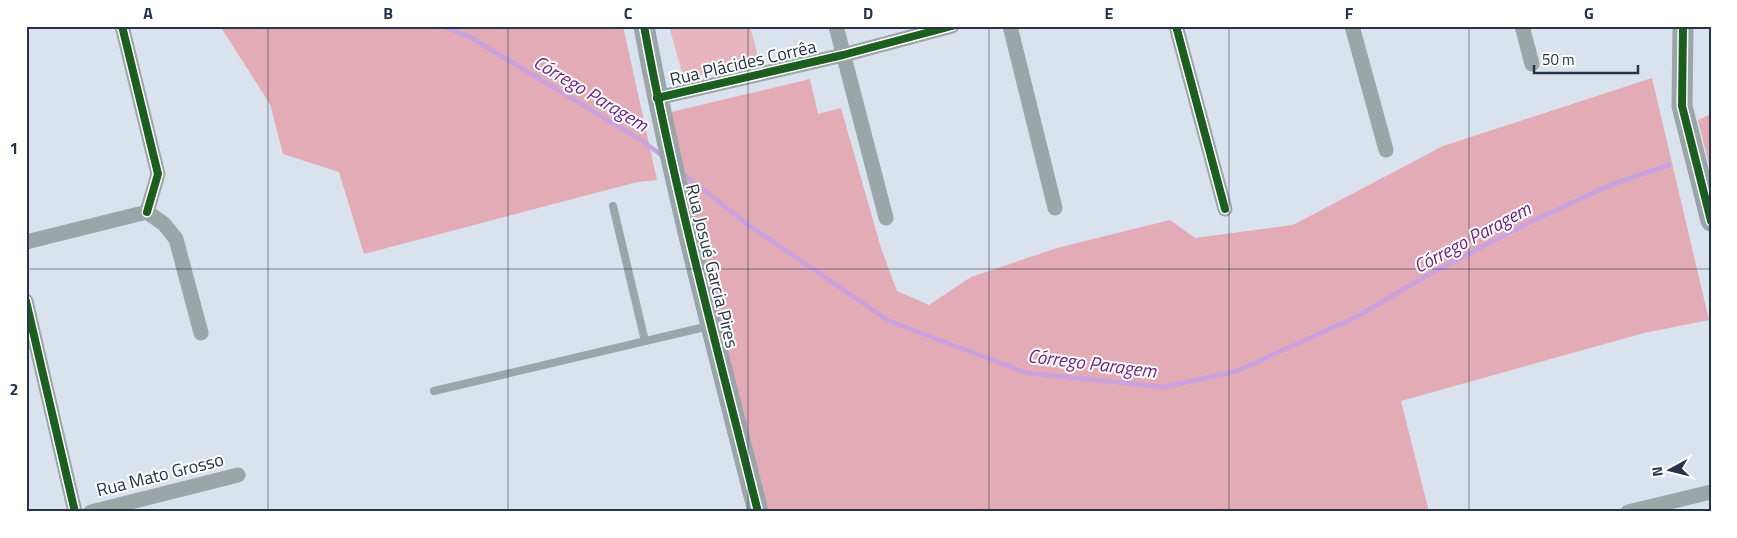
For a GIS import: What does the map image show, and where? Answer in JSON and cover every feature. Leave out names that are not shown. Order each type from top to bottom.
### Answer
[{"type":"street","points":[[122,26],[158,174],[147,212]]},
{"type":"street","name":"Rua Josué Garcia Pires","points":[[644,26],[667,147],[758,512]]},
{"type":"street","points":[[836,26],[886,218]]},
{"type":"street","name":"Rua Plácides Corrêa","points":[[657,98],[843,55],[952,26]]},
{"type":"street","points":[[1010,26],[1055,208]]},
{"type":"street","points":[[1176,26],[1225,209]]},
{"type":"street","points":[[1352,26],[1386,150]]},
{"type":"street","points":[[1522,26],[1532,64]]},
{"type":"street","points":[[1683,26],[1682,106],[1711,221]]},
{"type":"street","points":[[26,242],[147,212],[164,224],[176,239],[201,333]]},
{"type":"street","points":[[26,301],[75,512]]},
{"type":"street","name":"Rua Mato Grosso","points":[[91,512],[238,475]]},
{"type":"street","points":[[1628,512],[1711,492]]},
{"type":"lane","points":[[613,206],[645,341]]},
{"type":"lane","points":[[434,391],[711,326]]},
{"type":"shaded area","points":[[220,26],[623,26],[657,180],[637,182],[364,254],[339,172],[283,154],[270,104]]},
{"type":"shaded area","points":[[669,26],[750,26],[759,60],[684,80]]},
{"type":"shaded area","points":[[1652,78],[1709,320],[1644,333],[1401,401],[1429,512],[767,512],[667,113],[810,79],[818,114],[841,108],[881,248],[897,291],[929,305],[971,277],[1057,248],[1170,220],[1195,238],[1293,225],[1443,146]]},
{"type":"shaded area","points":[[1711,114],[1711,173],[1698,120]]},
{"type":"waterway","name":"Córrego Paragem","points":[[442,26],[470,37],[641,140],[664,157]]},
{"type":"waterway","name":"Córrego Paragem","points":[[681,172],[747,224],[889,321],[1027,373],[1164,387],[1237,371],[1356,317],[1428,275],[1524,225],[1608,186],[1669,165]]},
{"type":"cycle path","points":[[122,26],[158,174],[147,212]]},
{"type":"cycle path","points":[[644,26],[683,209],[758,512]]},
{"type":"cycle path","points":[[657,98],[843,55],[952,26]]},
{"type":"cycle path","points":[[1176,26],[1225,209]]},
{"type":"cycle path","points":[[1683,26],[1682,106],[1711,221]]},
{"type":"cycle path","points":[[26,301],[75,512]]}]
